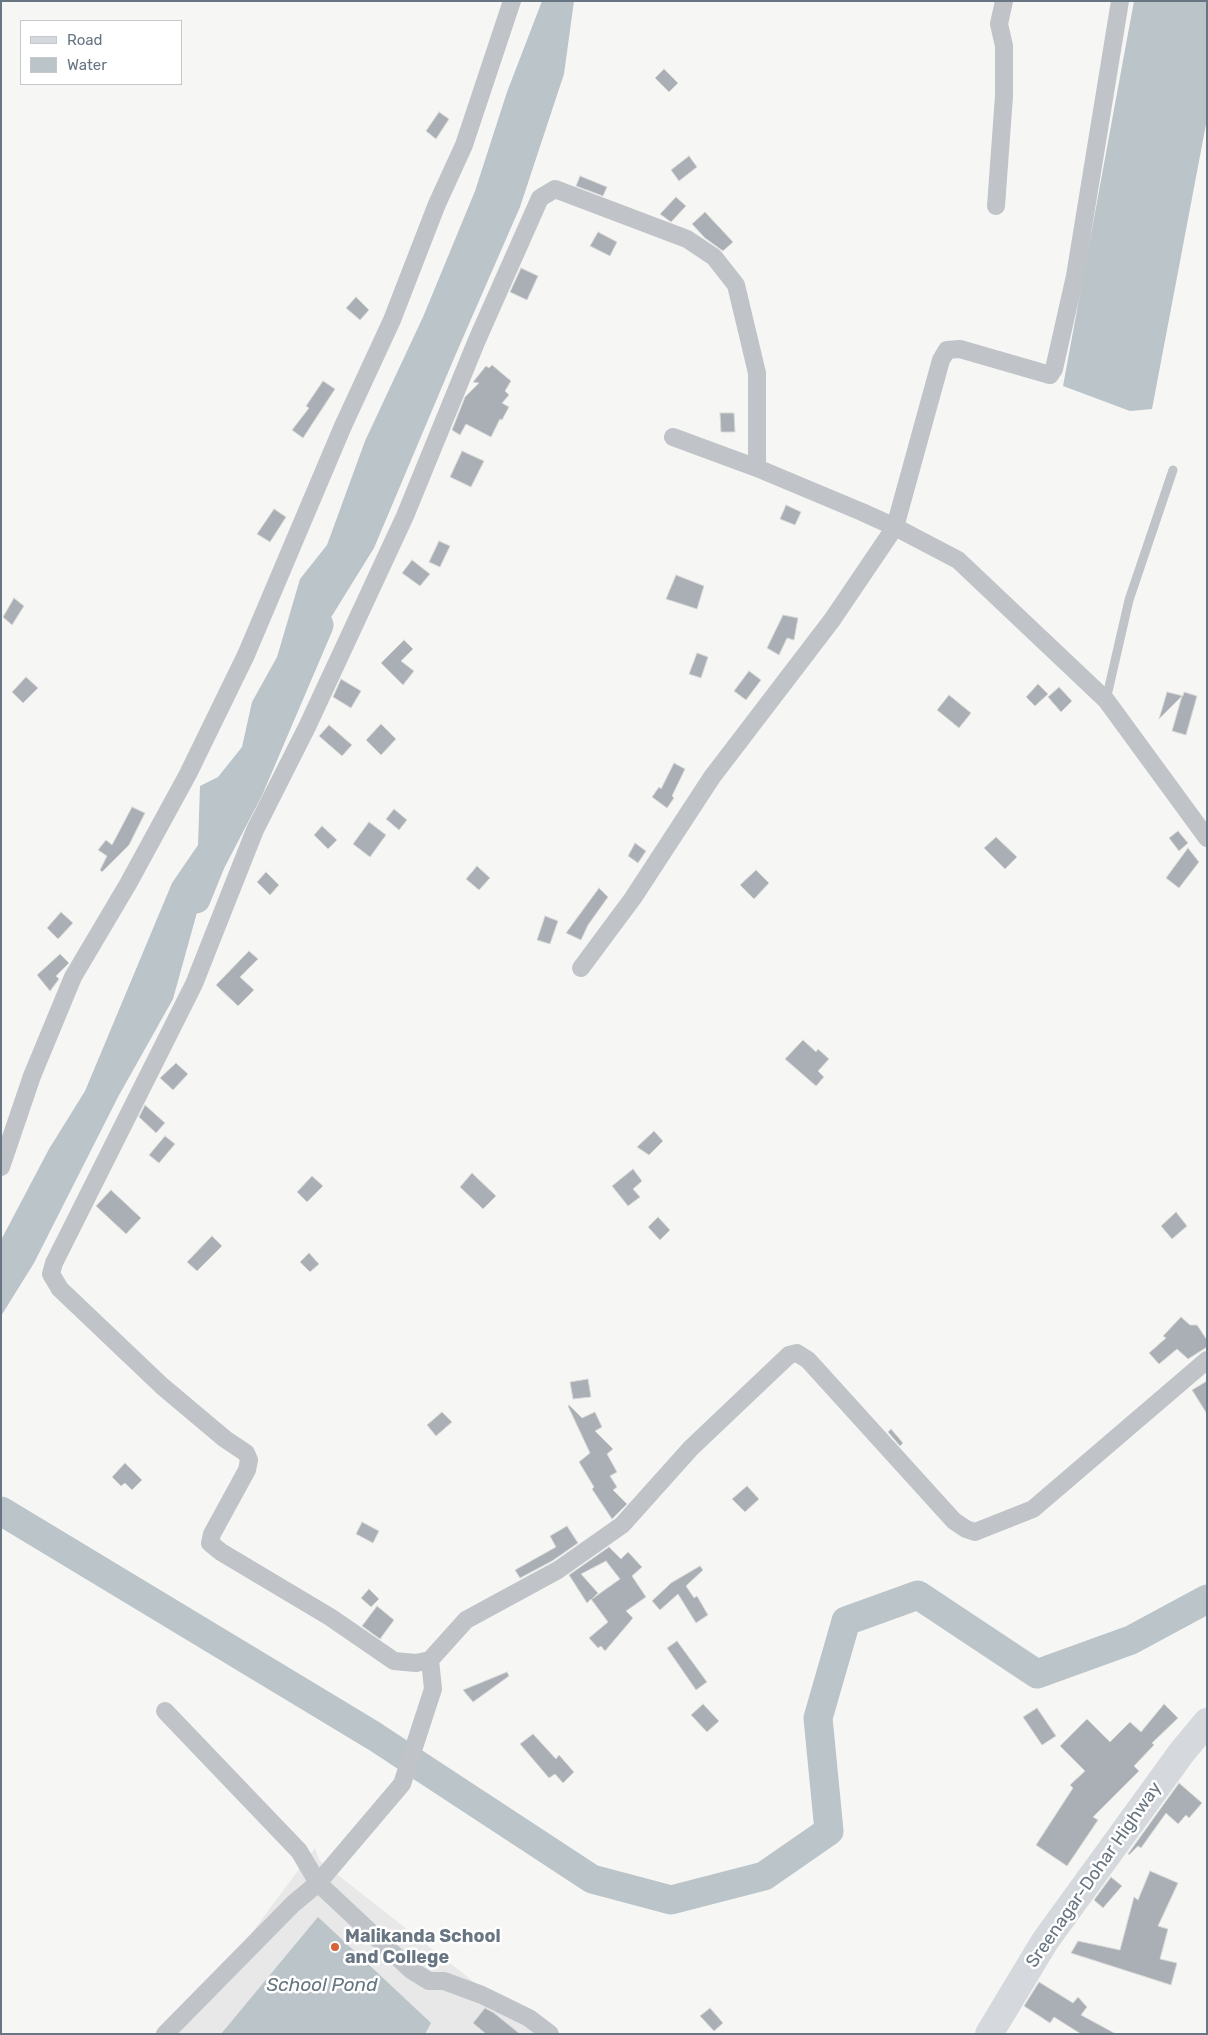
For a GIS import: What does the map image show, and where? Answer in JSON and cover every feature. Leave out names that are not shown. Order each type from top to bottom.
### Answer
[{"type":"main road","name":"Sreenagar-Dohar Highway","points":[[989,2034],[1045,1941],[1182,1752],[1207,1722]]},
{"type":"street","points":[[1,1167],[32,1076],[73,977],[128,884],[188,774],[246,655],[343,426],[392,320],[437,204],[464,145],[512,1]]},
{"type":"street","points":[[996,206],[1004,96],[1004,46],[999,24],[1004,1]]},
{"type":"street","points":[[581,968],[633,898],[712,777],[826,627],[896,527],[941,360],[947,350],[960,349],[1050,375],[1054,369],[1075,276],[1120,1]]},
{"type":"street","points":[[757,468],[757,373],[736,285],[714,258],[687,239],[555,189],[540,198],[477,340],[405,516],[307,727],[255,830],[194,984],[54,1263],[51,1274],[60,1289],[162,1386],[225,1439],[246,1453],[249,1460],[247,1470],[212,1534],[210,1542],[221,1552],[330,1617],[394,1661],[416,1663],[430,1660],[466,1620],[558,1570],[622,1525],[691,1448],[789,1355],[797,1353],[808,1360],[954,1521],[966,1529],[975,1532],[1033,1509],[1207,1360]]},
{"type":"street","points":[[673,437],[757,468],[896,527],[958,560],[1106,700],[1207,838]]},
{"type":"street","points":[[164,2034],[293,1904],[318,1883],[402,1784],[432,1689],[430,1660]]},
{"type":"street","points":[[165,1711],[299,1851],[318,1883],[411,1970],[429,1981],[444,1981],[482,1996],[529,2018],[550,2034]]},
{"type":"lane","points":[[1106,700],[1128,600],[1173,470]]},
{"type":"shaded area","name":"Malikanda School and College","points":[[315,1848],[319,1860],[540,2034],[176,2034]]},
{"type":"water","points":[[542,1],[574,1],[564,74],[520,207],[374,548],[304,661],[249,789],[211,862],[173,999],[118,1097],[34,1263],[1,1316],[1,1240],[49,1149],[85,1091],[172,883],[198,845],[200,786],[218,777],[242,747],[252,702],[277,657],[300,579],[327,545],[365,441],[423,317],[475,191],[507,92]]},
{"type":"water","points":[[1134,1],[1207,1],[1207,119],[1152,409],[1130,411],[1063,386]]},
{"type":"water","name":"School Pond","points":[[318,1917],[431,2023],[425,2034],[221,2034]]},
{"type":"building","points":[[664,69],[678,83],[669,92],[655,78]]},
{"type":"building","points":[[439,112],[449,119],[436,139],[426,131]]},
{"type":"building","points":[[689,156],[697,167],[679,181],[671,170]]},
{"type":"building","points":[[580,176],[607,187],[603,196],[576,186]]},
{"type":"building","points":[[676,197],[686,206],[671,222],[660,214]]},
{"type":"building","points":[[705,212],[733,242],[723,251],[705,238],[692,224]]},
{"type":"building","points":[[598,232],[617,242],[610,256],[590,246]]},
{"type":"building","points":[[521,268],[538,276],[527,300],[510,292]]},
{"type":"building","points":[[356,297],[369,310],[360,320],[346,308]]},
{"type":"building","points":[[492,365],[511,381],[505,391],[509,395],[502,403],[509,407],[502,420],[500,419],[491,437],[466,424],[460,435],[452,430],[465,397],[479,383],[473,382],[486,366],[489,368]]},
{"type":"building","points":[[323,381],[335,389],[303,438],[292,430],[309,408],[306,406]]},
{"type":"building","points":[[720,413],[734,413],[735,432],[721,432]]},
{"type":"building","points":[[462,451],[484,461],[471,487],[450,477]]},
{"type":"building","points":[[786,505],[801,512],[795,525],[780,519]]},
{"type":"building","points":[[274,509],[286,517],[270,542],[257,534]]},
{"type":"building","points":[[439,541],[450,546],[440,567],[429,562]]},
{"type":"building","points":[[412,560],[430,574],[420,586],[402,573]]},
{"type":"building","points":[[676,575],[704,586],[697,609],[666,599]]},
{"type":"building","points":[[14,598],[24,606],[12,625],[3,617]]},
{"type":"building","points":[[783,615],[798,618],[794,640],[787,638],[779,655],[767,648]]},
{"type":"building","points":[[404,640],[413,649],[401,661],[414,671],[403,685],[381,663]]},
{"type":"building","points":[[697,653],[708,657],[701,678],[689,674]]},
{"type":"building","points":[[749,671],[761,680],[746,700],[734,691]]},
{"type":"building","points":[[26,677],[38,688],[23,703],[12,692]]},
{"type":"building","points":[[341,679],[361,691],[351,708],[333,697]]},
{"type":"building","points":[[1038,684],[1048,694],[1035,706],[1026,697]]},
{"type":"building","points":[[1059,687],[1072,701],[1061,712],[1048,697]]},
{"type":"building","points":[[1167,692],[1183,696],[1184,692],[1197,696],[1186,735],[1172,731],[1182,696],[1159,719]]},
{"type":"building","points":[[949,695],[971,713],[959,728],[937,710]]},
{"type":"building","points":[[381,724],[396,739],[381,755],[366,740]]},
{"type":"building","points":[[329,725],[352,745],[342,756],[319,736]]},
{"type":"building","points":[[674,763],[685,769],[672,796],[674,798],[667,808],[652,797],[659,787],[661,789]]},
{"type":"building","points":[[132,807],[145,813],[129,845],[102,872],[100,870],[107,856],[98,850],[106,840],[112,845]]},
{"type":"building","points":[[394,809],[407,820],[399,830],[386,819]]},
{"type":"building","points":[[369,822],[386,835],[370,857],[353,844]]},
{"type":"building","points":[[322,826],[337,840],[328,849],[314,835]]},
{"type":"building","points":[[1178,831],[1188,843],[1179,851],[1169,838]]},
{"type":"building","points":[[996,837],[1017,857],[1005,869],[984,848]]},
{"type":"building","points":[[635,843],[646,851],[638,863],[628,856]]},
{"type":"building","points":[[1188,848],[1199,862],[1179,888],[1166,878]]},
{"type":"building","points":[[477,866],[490,878],[479,890],[466,879]]},
{"type":"building","points":[[756,870],[769,883],[754,899],[740,885]]},
{"type":"building","points":[[266,872],[279,885],[270,895],[257,882]]},
{"type":"building","points":[[599,888],[608,897],[588,925],[581,940],[566,933]]},
{"type":"building","points":[[61,912],[73,923],[58,939],[47,928]]},
{"type":"building","points":[[545,916],[558,921],[550,944],[537,940]]},
{"type":"building","points":[[249,951],[258,959],[240,977],[254,990],[238,1006],[216,985]]},
{"type":"building","points":[[60,954],[69,963],[56,976],[59,979],[50,991],[37,975]]},
{"type":"building","points":[[803,1040],[816,1052],[818,1049],[829,1059],[818,1071],[824,1077],[816,1086],[785,1059]]},
{"type":"building","points":[[176,1063],[188,1074],[173,1090],[160,1078]]},
{"type":"building","points":[[145,1105],[165,1123],[156,1133],[139,1117]]},
{"type":"building","points":[[654,1131],[663,1141],[649,1155],[637,1147]]},
{"type":"building","points":[[165,1136],[175,1144],[159,1163],[149,1155]]},
{"type":"building","points":[[633,1169],[642,1181],[633,1189],[640,1197],[628,1206],[612,1186]]},
{"type":"building","points":[[472,1173],[496,1196],[483,1209],[460,1187]]},
{"type":"building","points":[[312,1176],[323,1186],[307,1202],[297,1192]]},
{"type":"building","points":[[111,1190],[141,1218],[126,1234],[96,1206]]},
{"type":"building","points":[[1176,1212],[1187,1226],[1172,1239],[1161,1226]]},
{"type":"building","points":[[658,1217],[670,1230],[660,1240],[648,1227]]},
{"type":"building","points":[[212,1236],[222,1246],[197,1271],[187,1262]]},
{"type":"building","points":[[309,1253],[319,1264],[310,1272],[300,1262]]},
{"type":"building","points":[[1181,1317],[1190,1325],[1197,1325],[1207,1340],[1207,1347],[1188,1359],[1177,1349],[1159,1364],[1149,1353],[1166,1338],[1163,1336]]},
{"type":"building","points":[[588,1379],[591,1397],[573,1399],[570,1382]]},
{"type":"building","points":[[1207,1381],[1207,1414],[1192,1390]]},
{"type":"building","points":[[569,1405],[582,1418],[595,1412],[602,1427],[595,1431],[613,1449],[607,1454],[617,1472],[610,1476],[617,1487],[613,1490],[627,1504],[612,1519],[592,1489],[594,1487],[579,1462],[590,1453]]},
{"type":"building","points":[[442,1412],[452,1422],[436,1436],[427,1425]]},
{"type":"building","points":[[891,1429],[903,1443],[900,1446],[888,1432]]},
{"type":"building","points":[[125,1463],[142,1480],[132,1490],[125,1483],[121,1486],[112,1477]]},
{"type":"building","points":[[747,1486],[759,1499],[745,1512],[732,1499]]},
{"type":"building","points":[[362,1522],[379,1531],[373,1543],[356,1534]]},
{"type":"building","points":[[567,1526],[578,1543],[552,1561],[520,1578],[515,1570],[556,1547],[550,1536]]},
{"type":"building","points":[[609,1547],[621,1559],[628,1552],[642,1567],[632,1576],[646,1597],[626,1611],[633,1618],[605,1651],[601,1646],[598,1648],[589,1638],[608,1622],[591,1599],[587,1603],[569,1575]],"holes":[[[606,1561],[620,1579],[592,1599],[598,1593],[581,1574]]]},
{"type":"building","points":[[700,1566],[703,1570],[686,1586],[694,1598],[697,1596],[708,1615],[696,1623],[678,1594],[660,1610],[652,1601],[671,1583]]},
{"type":"building","points":[[369,1589],[379,1599],[371,1607],[361,1598]]},
{"type":"building","points":[[377,1606],[394,1620],[380,1639],[362,1626]]},
{"type":"building","points":[[677,1641],[707,1682],[696,1690],[667,1648]]},
{"type":"building","points":[[507,1672],[509,1676],[473,1702],[463,1690]]},
{"type":"building","points":[[703,1704],[719,1721],[707,1732],[691,1715]]},
{"type":"building","points":[[1164,1704],[1178,1718],[1152,1743],[1154,1745],[1134,1766],[1139,1771],[1093,1817],[1098,1820],[1067,1866],[1036,1845],[1073,1788],[1070,1785],[1085,1771],[1060,1746],[1087,1719],[1110,1742],[1130,1722],[1141,1732]]},
{"type":"building","points":[[1037,1708],[1056,1736],[1042,1745],[1023,1717]]},
{"type":"building","points":[[533,1734],[556,1759],[559,1755],[574,1772],[563,1783],[555,1774],[549,1778],[520,1744]]},
{"type":"building","points":[[1179,1783],[1202,1803],[1189,1818],[1186,1815],[1178,1824],[1166,1813],[1141,1848],[1138,1846],[1129,1855],[1128,1854]]},
{"type":"building","points":[[1150,1871],[1178,1883],[1158,1926],[1168,1929],[1160,1959],[1177,1963],[1171,1985],[1071,1953],[1078,1941],[1120,1950],[1134,1897],[1138,1900]]},
{"type":"building","points":[[1111,1877],[1122,1886],[1103,1908],[1094,1900]]},
{"type":"building","points":[[1039,1982],[1073,2003],[1078,1997],[1087,2007],[1081,2015],[1116,2034],[1081,2034],[1054,2017],[1050,2023],[1024,2006]]},
{"type":"building","points":[[485,2008],[520,2034],[486,2034],[473,2023]]},
{"type":"building","points":[[710,2008],[723,2023],[714,2031],[700,2016]]},
{"type":"waterway","points":[[196,899],[211,862],[249,789],[319,625]]},
{"type":"waterway","points":[[1,1511],[374,1736],[592,1879],[671,1900],[764,1876],[829,1831],[818,1718],[846,1621],[918,1595],[1037,1674],[1131,1640],[1207,1599]]},
{"type":"place","name":"Malikanda School and College","points":[[335,1947]]}]
